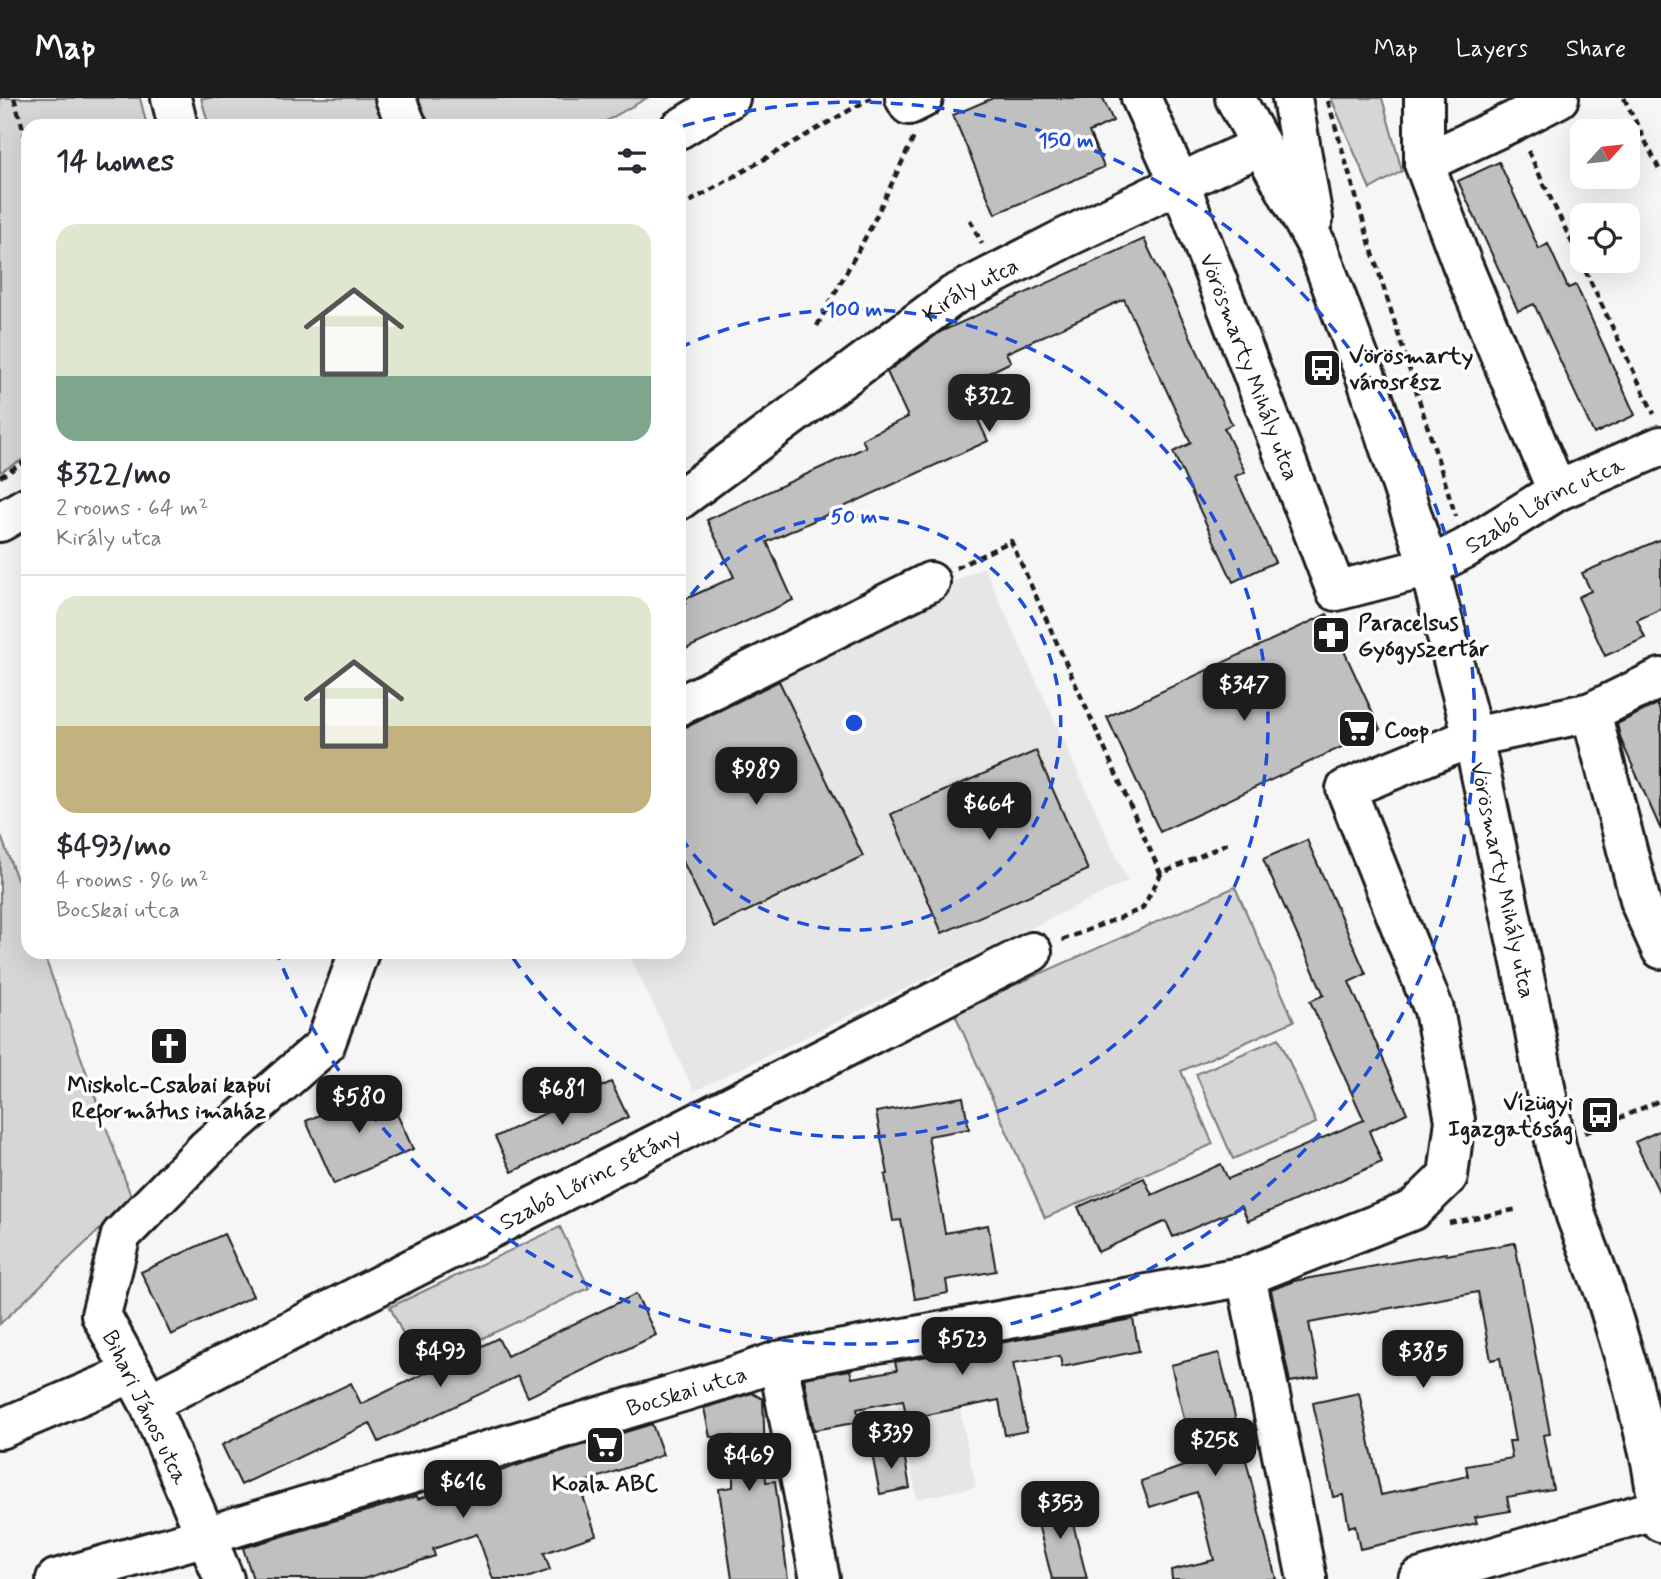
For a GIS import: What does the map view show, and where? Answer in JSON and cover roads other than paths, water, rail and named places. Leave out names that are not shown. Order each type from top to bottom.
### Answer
[{"type":"street","points":[[171,98],[176,119]]},
{"type":"street","points":[[395,98],[404,119]]},
{"type":"street","points":[[686,124],[730,98]]},
{"type":"street","name":"Vörösmarty Mihály utca","points":[[1141,98],[1180,184],[1336,591]]},
{"type":"street","name":"Vörösmarty Mihály utca","points":[[1235,98],[1317,246],[1366,377],[1429,567],[1473,737],[1530,1005],[1556,1146],[1576,1216],[1605,1293],[1632,1382],[1660,1513]]},
{"type":"street","name":"Vörösmarty Mihály utca","points":[[1292,98],[1317,246]]},
{"type":"street","points":[[1424,98],[1424,163],[1462,264],[1557,491]]},
{"type":"street","points":[[1424,163],[1559,98]]},
{"type":"street","name":"Király utca","points":[[686,495],[954,295],[1065,238],[1261,146]]},
{"type":"street","name":"Szabó Lőrinc utca","points":[[1336,591],[1429,567],[1466,548],[1658,431]]},
{"type":"street","points":[[0,522],[21,510]]},
{"type":"street","points":[[686,703],[930,582]]},
{"type":"street","points":[[1473,737],[1591,712],[1661,678]]},
{"type":"street","points":[[1591,712],[1642,907],[1661,949]]},
{"type":"street","name":"Bocskai utca","points":[[57,1579],[778,1361],[1246,1276],[1413,1210],[1448,1176],[1455,1120],[1434,1010],[1346,789],[1473,737]]},
{"type":"street","name":"Szabó Lőrinc sétány","points":[[0,1429],[141,1388],[1032,952]]},
{"type":"street","name":"Bihari János utca","points":[[224,1579],[141,1388],[101,1315],[121,1235],[207,1148],[326,1045],[357,959]]},
{"type":"street","points":[[1246,1276],[1307,1579]]},
{"type":"street","points":[[778,1361],[820,1579]]},
{"type":"street","points":[[1418,1579],[1660,1513]]},
{"type":"place","name":"Vörösmarty városrész","points":[[1322,368]]},
{"type":"place","name":"Paracelsus Gyógyszertár","points":[[1331,635]]},
{"type":"place","name":"Coop","points":[[1357,729]]},
{"type":"place","name":"Miskolc-Csabai kapui Református imaház","points":[[169,1046]]},
{"type":"place","name":"Vízügyi Igazgatóság","points":[[1600,1115]]},
{"type":"place","name":"Koala ABC","points":[[605,1445]]}]
